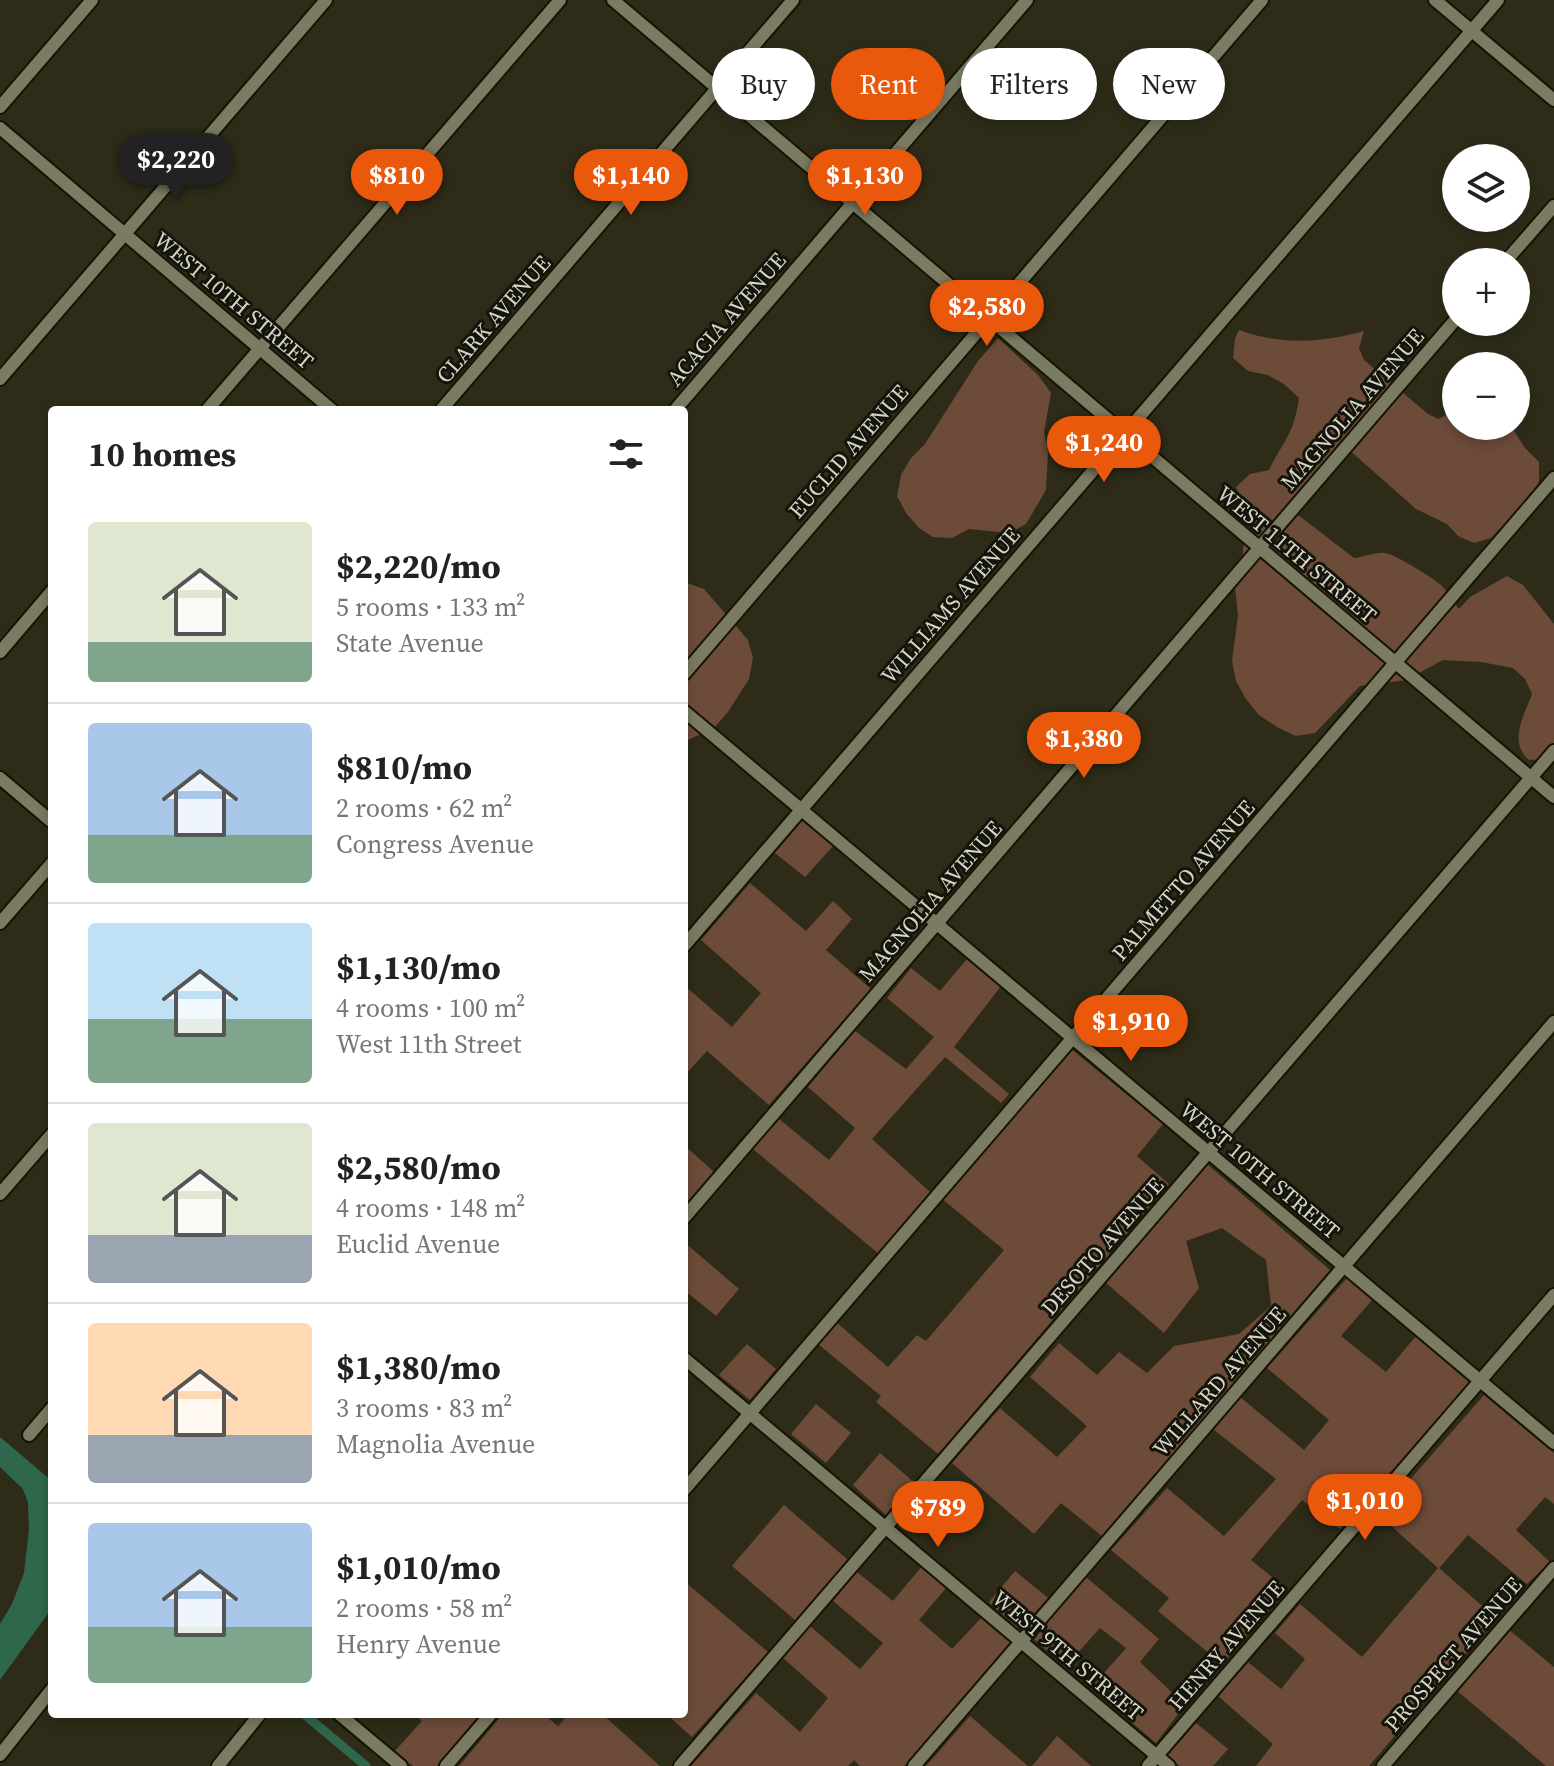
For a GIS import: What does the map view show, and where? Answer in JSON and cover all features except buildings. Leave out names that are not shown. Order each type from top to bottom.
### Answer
[{"type":"street","points":[[0,107],[92,0]]},
{"type":"street","points":[[0,379],[326,0]]},
{"type":"street","points":[[210,406],[560,0]]},
{"type":"street","name":"WEST 11TH STREET","points":[[613,0],[712,85]]},
{"type":"street","name":"CLARK AVENUE","points":[[752,48],[793,0]]},
{"type":"street","name":"ACACIA AVENUE","points":[[678,406],[1027,0]]},
{"type":"street","name":"EUCLID AVENUE","points":[[688,669],[1262,0]]},
{"type":"street","points":[[1435,0],[1554,100]]},
{"type":"street","name":"WILLIAMS AVENUE","points":[[688,941],[1498,0]]},
{"type":"street","name":"CLARK AVENUE","points":[[444,406],[712,95]]},
{"type":"street","name":"WEST 11TH STREET","points":[[753,120],[1554,797]]},
{"type":"street","name":"WEST 10TH STREET","points":[[0,128],[327,406]]},
{"type":"street","points":[[1517,248],[1554,206]]},
{"type":"street","name":"MAGNOLIA AVENUE","points":[[688,1213],[1442,335]]},
{"type":"street","name":"PALMETTO AVENUE","points":[[688,1485],[1554,478]]},
{"type":"street","points":[[0,652],[48,596]]},
{"type":"street","name":"WEST 10TH STREET","points":[[688,714],[1554,1443]]},
{"type":"street","name":"DESOTO AVENUE","points":[[680,1766],[1554,751]]},
{"type":"street","points":[[0,778],[48,819]]},
{"type":"street","points":[[0,923],[48,868]]},
{"type":"street","name":"WILLARD AVENUE","points":[[914,1766],[1554,1022]]},
{"type":"street","points":[[0,1194],[48,1139]]},
{"type":"street","name":"HENRY AVENUE","points":[[1153,1761],[1554,1295]]},
{"type":"street","name":"WEST 9TH STREET","points":[[688,1361],[1021,1642],[1153,1761],[1169,1766]]},
{"type":"street","points":[[29,1435],[48,1413]]},
{"type":"street","name":"PROSPECT AVENUE","points":[[1383,1766],[1554,1568]]},
{"type":"street","points":[[0,1755],[48,1694]]},
{"type":"street","points":[[218,1766],[257,1718]]},
{"type":"street","points":[[344,1718],[401,1766]]},
{"type":"street","points":[[446,1766],[488,1718]]},
{"type":"shaded area","points":[[1239,330],[1270,338],[1301,341],[1364,331],[1359,348],[1364,360],[1428,414],[1438,419],[1442,417],[1442,440],[1520,440],[1539,462],[1539,482],[1528,500],[1491,538],[1474,543],[1458,536],[1447,524],[1416,509],[1347,448],[1293,511],[1354,558],[1385,553],[1414,567],[1441,585],[1459,609],[1470,597],[1507,576],[1523,585],[1554,624],[1554,746],[1543,759],[1529,760],[1519,745],[1522,720],[1532,694],[1525,679],[1513,668],[1443,660],[1406,680],[1360,686],[1315,733],[1296,736],[1259,715],[1246,699],[1236,681],[1232,661],[1238,615],[1235,588],[1241,574],[1244,540],[1252,523],[1236,487],[1250,474],[1269,470],[1291,429],[1299,398],[1284,384],[1268,375],[1248,371],[1233,358]]},
{"type":"shaded area","points":[[998,338],[1038,375],[1051,393],[1044,432],[1048,452],[1046,490],[1026,524],[1009,533],[969,529],[952,538],[933,537],[919,528],[897,496],[901,475],[911,458],[925,444],[978,361]]},
{"type":"shaded area","points":[[688,583],[704,589],[748,640],[753,658],[749,679],[715,727],[688,740]]},
{"type":"shaded area","points":[[802,821],[834,845],[805,877],[775,853]]},
{"type":"shaded area","points":[[750,883],[806,931],[833,901],[852,919],[826,950],[871,989],[769,1105],[707,1051],[688,1072],[688,988],[732,1027],[761,993],[701,940]]},
{"type":"shaded area","points":[[967,959],[1001,986],[954,1047],[1009,1094],[1001,1103],[945,1057],[872,1139],[930,1192],[879,1254],[753,1149],[778,1118],[829,1160],[855,1128],[808,1087],[855,1031],[906,1069],[934,1037],[887,998],[911,968],[940,991]]},
{"type":"shaded area","points":[[1071,1049],[1163,1124],[1137,1156],[1169,1184],[938,1454],[876,1402],[881,1396],[818,1344],[836,1322],[888,1367],[917,1335],[926,1341],[1004,1250],[941,1198]]},
{"type":"shaded area","points":[[688,1149],[714,1172],[688,1201]]},
{"type":"shaded area","points":[[1207,1164],[1330,1270],[1102,1536],[1061,1503],[1034,1534],[952,1463],[1000,1408],[1057,1457],[1087,1426],[1030,1377],[1059,1343],[1097,1375],[1119,1352],[1147,1373],[1174,1346],[1239,1334],[1271,1306],[1266,1260],[1222,1228],[1186,1241],[1199,1288],[1164,1333],[1105,1282]]},
{"type":"shaded area","points":[[688,1245],[739,1289],[716,1316],[688,1293]]},
{"type":"shaded area","points":[[1347,1278],[1372,1300],[1341,1336],[1386,1372],[1416,1336],[1470,1383],[1340,1529],[1302,1500],[1251,1560],[1287,1589],[1222,1664],[1158,1611],[1169,1598],[1111,1550],[1167,1488],[1224,1536],[1276,1479],[1213,1429],[1240,1397],[1304,1450],[1329,1420],[1267,1368]]},
{"type":"shaded area","points":[[747,1344],[776,1369],[750,1400],[719,1375]]},
{"type":"shaded area","points":[[1484,1395],[1554,1453],[1554,1504],[1545,1497],[1516,1530],[1550,1562],[1527,1584],[1468,1535],[1439,1568],[1496,1618],[1369,1766],[1256,1766],[1273,1744],[1218,1696],[1248,1662],[1281,1689],[1305,1659],[1275,1633],[1300,1604],[1362,1657],[1438,1568],[1379,1515]]},
{"type":"shaded area","points":[[816,1404],[851,1433],[826,1463],[791,1434]]},
{"type":"shaded area","points":[[0,1437],[48,1478],[48,1614],[0,1680],[0,1624],[24,1573],[29,1529],[28,1503],[23,1489],[0,1467]]},
{"type":"shaded area","points":[[880,1453],[915,1483],[886,1515],[853,1485]]},
{"type":"shaded area","points":[[784,1505],[848,1560],[795,1620],[732,1566]]},
{"type":"shaded area","points":[[922,1566],[947,1587],[919,1620],[952,1649],[982,1617],[1012,1643],[904,1766],[860,1766],[854,1760],[848,1766],[691,1766],[756,1693],[800,1732],[828,1698],[783,1658],[810,1626],[860,1669],[883,1643],[833,1601],[857,1572],[893,1601]]},
{"type":"shaded area","points":[[1015,1571],[1048,1598],[1019,1630],[989,1602]]},
{"type":"shaded area","points":[[1086,1577],[1159,1639],[1140,1662],[1185,1705],[1156,1743],[1091,1688],[1126,1648],[1100,1628],[1065,1667],[1033,1638]]},
{"type":"shaded area","points":[[688,1584],[768,1652],[692,1737],[671,1718],[688,1718]]},
{"type":"shaded area","points":[[1508,1629],[1554,1667],[1554,1766],[1546,1766],[1456,1690]]},
{"type":"shaded area","points":[[970,1716],[1028,1766],[926,1766]]},
{"type":"shaded area","points":[[419,1718],[477,1718],[437,1766],[413,1766],[394,1752],[422,1721]]},
{"type":"shaded area","points":[[500,1718],[548,1718],[558,1726],[565,1718],[606,1718],[660,1766],[459,1766]]},
{"type":"shaded area","points":[[1196,1723],[1228,1749],[1213,1766],[1180,1766],[1167,1756]]},
{"type":"shaded area","points":[[1057,1736],[1091,1766],[1032,1766]]},
{"type":"waterway","points":[[309,1718],[366,1766]]}]
